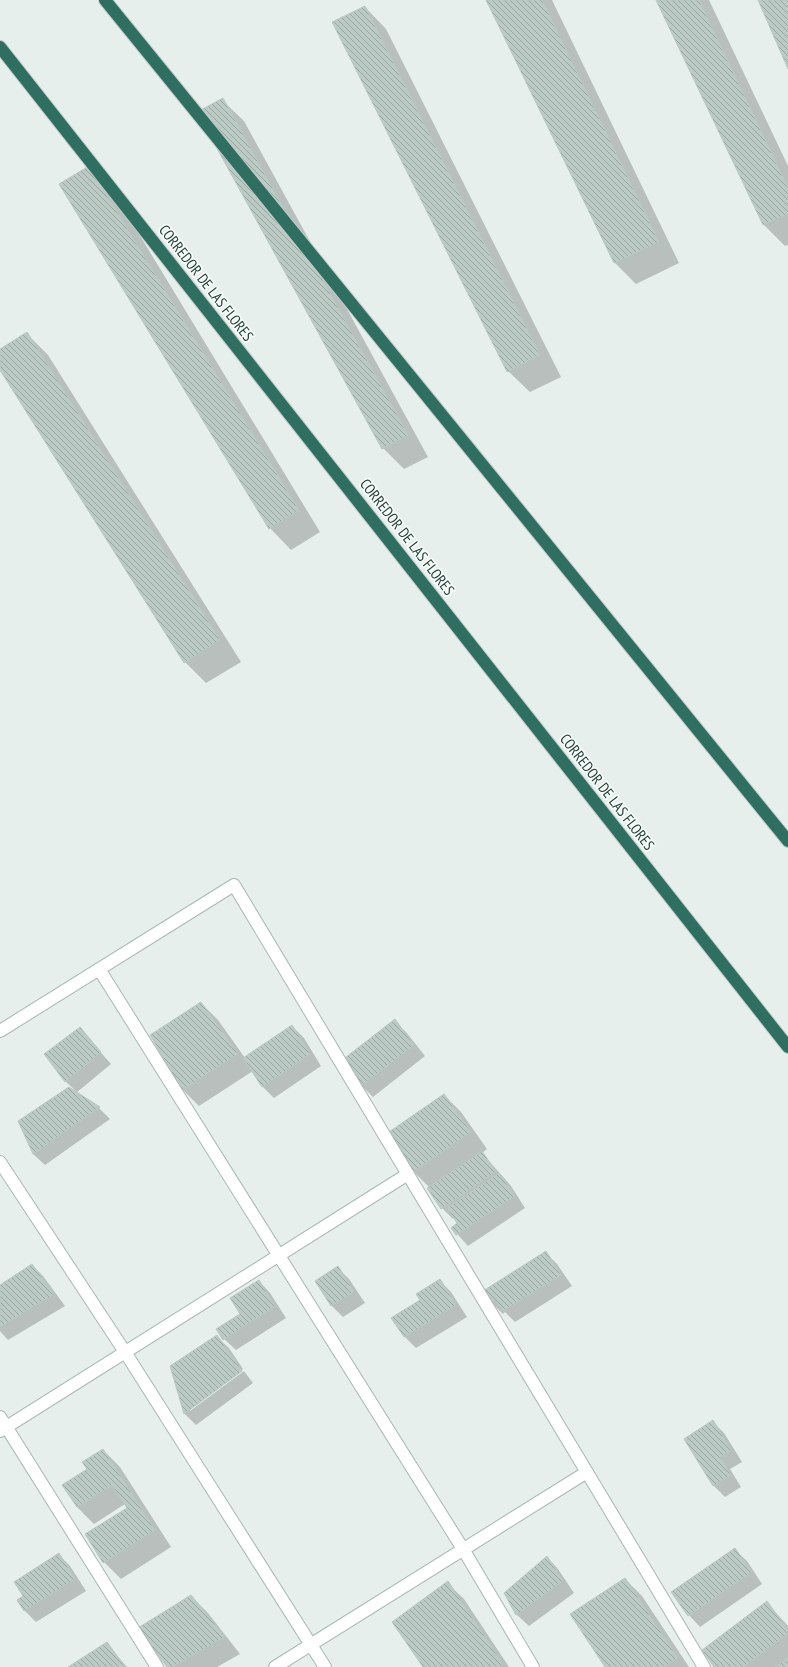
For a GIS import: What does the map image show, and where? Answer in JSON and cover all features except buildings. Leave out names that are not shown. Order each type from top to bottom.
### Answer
[{"type":"highway","points":[[105,0],[788,841]]},
{"type":"highway","name":"CORREDOR DE LAS FLORES","points":[[0,47],[788,1048]]},
{"type":"street","points":[[0,1031],[234,885],[704,1667]]},
{"type":"street","points":[[99,969],[463,1549],[533,1667]]},
{"type":"street","points":[[0,1162],[125,1352],[325,1667]]},
{"type":"street","points":[[157,1667],[2,1425],[125,1352],[408,1174]]},
{"type":"street","points":[[275,1667],[587,1472]]}]
